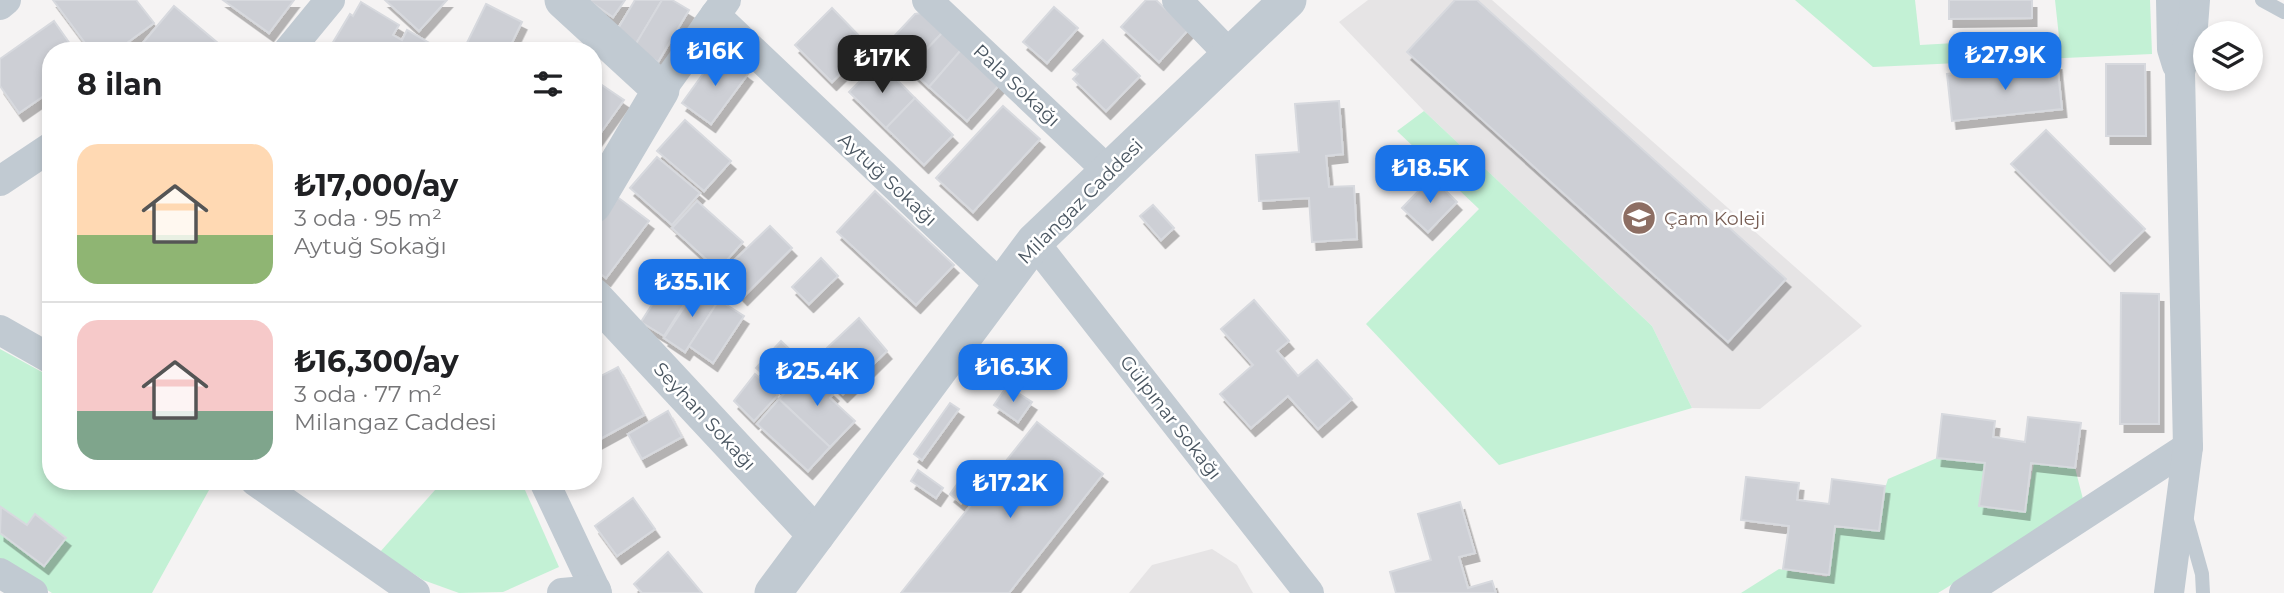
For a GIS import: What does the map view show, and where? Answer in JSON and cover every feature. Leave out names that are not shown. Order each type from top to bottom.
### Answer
[{"type":"street","points":[[0,5],[6,0]]},
{"type":"street","points":[[295,42],[330,0]]},
{"type":"street","points":[[563,0],[661,90]]},
{"type":"street","name":"Pala Sokağı","points":[[927,0],[1107,170]]},
{"type":"street","points":[[1177,0],[1229,54]]},
{"type":"street","name":"Milangaz Caddesi","points":[[773,593],[1034,242],[1288,0]]},
{"type":"street","points":[[2171,0],[2172,49],[2180,72]]},
{"type":"street","points":[[2169,593],[2188,447],[2180,72],[2193,26],[2195,0]]},
{"type":"street","points":[[602,190],[661,90],[721,8]]},
{"type":"street","name":"Aytuğ Sokağı","points":[[721,8],[1000,285]]},
{"type":"street","points":[[0,181],[42,153]]},
{"type":"street","name":"Gülpınar Sokağı","points":[[1034,242],[1308,593]]},
{"type":"street","name":"Seyhan Sokağı","points":[[602,306],[816,535]]},
{"type":"street","points":[[0,330],[42,354]]},
{"type":"street","points":[[1964,593],[2188,447]]},
{"type":"street","points":[[269,490],[415,593]]},
{"type":"street","points":[[548,490],[596,592],[562,593]]},
{"type":"street","points":[[0,573],[33,593]]},
{"type":"lane","points":[[2262,0],[2284,12]]},
{"type":"lane","points":[[2181,499],[2202,574],[2203,593]]},
{"type":"shaded area","name":"Çam Koleji","points":[[1368,0],[1492,0],[1862,326],[1760,409],[1692,408],[1652,326],[1424,111],[1339,22]]},
{"type":"shaded area","points":[[1212,549],[1237,565],[1253,593],[1129,593],[1152,565]]},
{"type":"green space","points":[[1795,0],[1915,0],[1920,45],[2059,37],[2055,0],[2150,0],[2152,54],[1873,67]]},
{"type":"green space","points":[[1424,111],[1652,326],[1692,408],[1499,465],[1366,324],[1479,209],[1397,131]]},
{"type":"green space","points":[[0,349],[42,372],[42,490],[209,490],[152,593],[52,593],[0,560]]},
{"type":"green space","points":[[1937,458],[1985,463],[1980,506],[2025,512],[2034,463],[2075,468],[2084,503],[1938,593],[1741,593],[1779,569],[1827,577],[1836,528],[1872,529],[1888,479]]},
{"type":"green space","points":[[435,490],[525,490],[559,567],[503,592],[459,593],[423,580],[380,552]]},
{"type":"building","points":[[53,0],[136,0],[154,23],[128,42],[84,42]]},
{"type":"building","points":[[223,0],[294,0],[269,33]]},
{"type":"building","points":[[385,0],[447,0],[419,31]]},
{"type":"building","points":[[588,0],[625,0],[613,17]]},
{"type":"building","points":[[635,0],[662,0],[636,44],[616,32]]},
{"type":"building","points":[[662,0],[672,0],[689,10],[658,62],[634,47]]},
{"type":"building","points":[[1146,0],[1156,0],[1188,30],[1159,62],[1121,27]]},
{"type":"building","points":[[1455,0],[1477,0],[1786,279],[1728,342],[1407,52]]},
{"type":"building","points":[[1949,0],[2032,0],[2032,18],[1949,19]]},
{"type":"building","points":[[361,2],[399,25],[393,35],[402,40],[407,30],[428,42],[333,42],[350,14],[353,16]]},
{"type":"building","points":[[486,4],[522,22],[512,42],[467,42]]},
{"type":"building","points":[[174,6],[217,42],[144,42]]},
{"type":"building","points":[[1054,7],[1078,28],[1047,63],[1023,42]]},
{"type":"building","points":[[832,8],[869,46],[832,82],[795,45]]},
{"type":"building","points":[[921,13],[942,33],[909,68],[885,46],[915,14]]},
{"type":"building","points":[[54,21],[69,42],[42,42],[42,97],[19,113],[0,86],[0,59]]},
{"type":"building","points":[[942,33],[961,50],[929,87],[909,68]]},
{"type":"building","points":[[1103,40],[1140,76],[1106,111],[1073,79],[1078,74],[1073,70]]},
{"type":"building","points":[[961,50],[1000,84],[967,121],[929,87]]},
{"type":"building","points":[[719,52],[748,74],[711,124],[682,103]]},
{"type":"building","points":[[879,62],[915,98],[886,128],[849,92]]},
{"type":"building","points":[[2057,62],[2062,109],[1952,121],[1947,74]]},
{"type":"building","points":[[2106,64],[2145,64],[2146,136],[2106,136]]},
{"type":"building","points":[[602,85],[624,100],[602,131]]},
{"type":"building","points":[[915,98],[953,135],[924,165],[886,128]]},
{"type":"building","points":[[1339,101],[1343,154],[1326,156],[1329,187],[1354,186],[1357,239],[1312,242],[1309,198],[1259,201],[1256,155],[1299,152],[1295,104]]},
{"type":"building","points":[[1003,106],[1040,139],[973,212],[936,178]]},
{"type":"building","points":[[685,120],[731,161],[704,191],[657,151]]},
{"type":"building","points":[[2046,130],[2145,229],[2110,263],[2011,164]]},
{"type":"building","points":[[657,157],[700,193],[672,225],[630,188]]},
{"type":"building","points":[[1432,177],[1457,202],[1428,232],[1402,208]]},
{"type":"building","points":[[875,191],[954,265],[916,305],[837,232]]},
{"type":"building","points":[[616,196],[649,221],[606,278],[602,275],[602,214]]},
{"type":"building","points":[[697,201],[743,242],[718,270],[672,228]]},
{"type":"building","points":[[1153,205],[1174,228],[1161,240],[1140,216]]},
{"type":"building","points":[[770,226],[792,248],[743,297],[720,274]]},
{"type":"building","points":[[821,258],[838,276],[809,304],[792,287]]},
{"type":"building","points":[[673,272],[695,287],[664,336],[641,322]]},
{"type":"building","points":[[698,286],[719,300],[685,352],[664,338]]},
{"type":"building","points":[[2121,293],[2159,294],[2159,424],[2120,424]]},
{"type":"building","points":[[719,300],[744,316],[713,363],[689,346]]},
{"type":"building","points":[[1254,300],[1289,341],[1277,351],[1298,376],[1317,360],[1352,399],[1318,429],[1288,396],[1251,428],[1220,394],[1253,365],[1221,329]]},
{"type":"building","points":[[859,318],[887,351],[843,394],[812,362]]},
{"type":"building","points":[[781,341],[805,364],[781,390],[756,368]]},
{"type":"building","points":[[618,367],[644,415],[602,438],[602,375]]},
{"type":"building","points":[[808,369],[834,393],[830,398],[855,421],[830,447],[779,399]]},
{"type":"building","points":[[755,374],[778,395],[754,421],[734,401]]},
{"type":"building","points":[[1007,386],[1032,402],[1018,422],[994,405]]},
{"type":"building","points":[[779,399],[830,447],[808,471],[757,424]]},
{"type":"building","points":[[950,403],[959,409],[922,460],[914,454]]},
{"type":"building","points":[[668,411],[682,437],[642,459],[628,434]]},
{"type":"building","points":[[1942,414],[1995,421],[1993,437],[2025,442],[2028,417],[2081,423],[2075,468],[2031,463],[2025,512],[1979,506],[1985,463],[1937,458]]},
{"type":"building","points":[[1037,422],[1103,474],[1009,593],[901,593]]},
{"type":"building","points":[[968,469],[980,478],[961,503],[950,494]]},
{"type":"building","points":[[918,470],[943,488],[936,498],[911,481]]},
{"type":"building","points":[[1746,477],[1799,483],[1797,500],[1829,504],[1832,479],[1885,486],[1879,531],[1835,526],[1829,575],[1783,569],[1789,526],[1741,520]]},
{"type":"building","points":[[633,498],[655,529],[617,556],[595,526]]},
{"type":"building","points":[[1460,502],[1475,553],[1459,557],[1468,588],[1492,581],[1496,593],[1396,593],[1390,572],[1431,560],[1418,514]]},
{"type":"building","points":[[1,507],[27,525],[35,514],[66,538],[44,566],[0,533]]},
{"type":"building","points":[[668,552],[702,593],[642,593],[634,584]]},
{"type":"place","name":"Çam Koleji","points":[[1639,218]]}]
